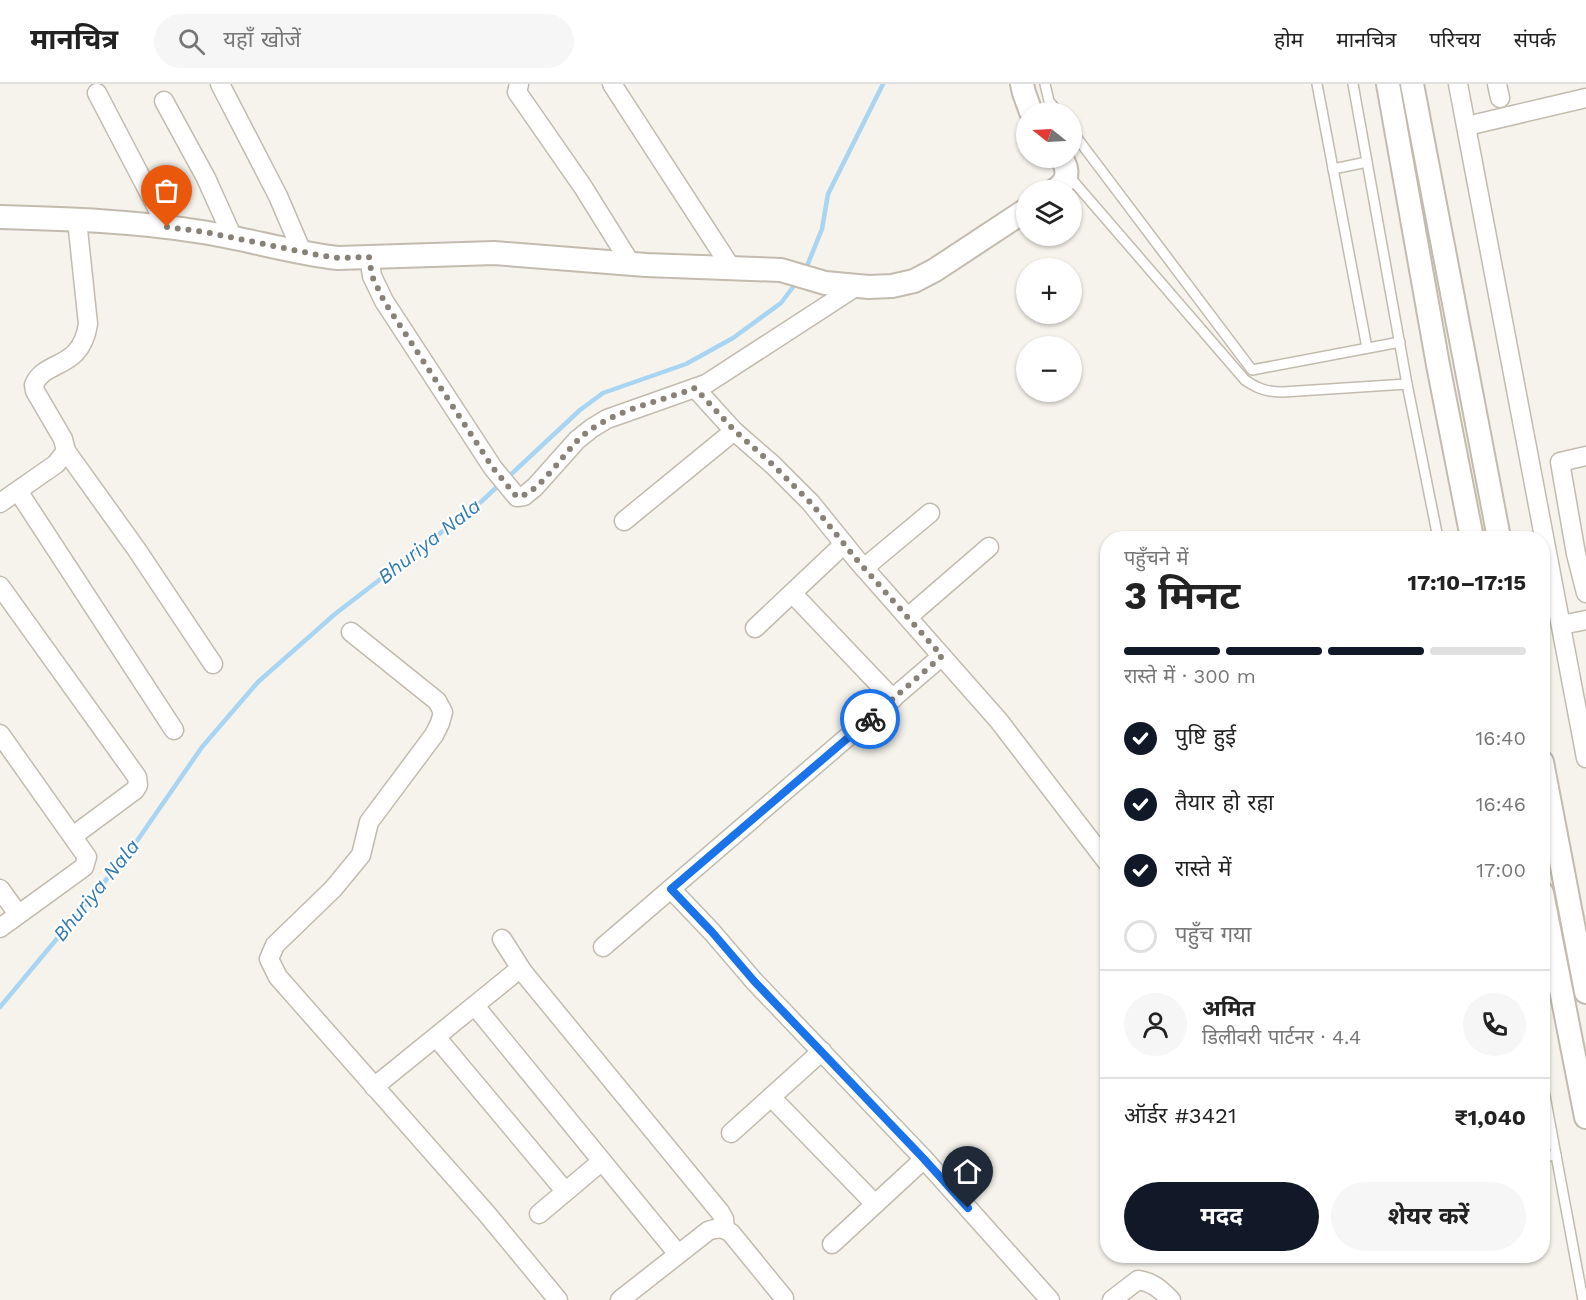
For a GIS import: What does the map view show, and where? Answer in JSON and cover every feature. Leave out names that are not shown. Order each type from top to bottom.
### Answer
[{"type":"street","points":[[220,84],[278,196],[302,252]]},
{"type":"street","points":[[519,84],[517,92],[583,187],[631,264]]},
{"type":"street","points":[[612,84],[732,268]]},
{"type":"street","points":[[1022,84],[1027,102]]},
{"type":"street","points":[[1388,84],[1438,365],[1471,531]]},
{"type":"street","points":[[1412,84],[1498,531]]},
{"type":"street","points":[[1458,84],[1543,531]]},
{"type":"street","points":[[97,93],[167,227]]},
{"type":"street","points":[[1467,126],[1586,98]]},
{"type":"street","points":[[164,101],[206,178],[233,238]]},
{"type":"street","points":[[0,217],[167,227],[338,258],[494,253],[631,264],[781,270],[825,283],[892,286],[914,281],[935,270],[1016,217]]},
{"type":"street","points":[[77,220],[88,324],[87,336],[82,347],[73,357],[41,376],[34,385],[35,391],[63,439],[66,451],[131,542],[213,664]]},
{"type":"street","points":[[369,257],[375,286],[493,468],[514,495],[524,496],[535,487],[577,440],[592,428],[607,419],[695,388],[722,375],[857,286]]},
{"type":"street","points":[[695,388],[734,430],[789,480],[999,721],[1100,853]]},
{"type":"street","points":[[624,521],[734,430]]},
{"type":"street","points":[[0,503],[56,464],[66,451]]},
{"type":"street","points":[[1586,456],[1560,462],[1581,553],[1586,593]]},
{"type":"street","points":[[18,491],[174,730]]},
{"type":"street","points":[[864,568],[930,513]]},
{"type":"street","points":[[754,628],[844,544]]},
{"type":"street","points":[[908,617],[989,547]]},
{"type":"street","points":[[1550,559],[1581,553]]},
{"type":"street","points":[[1550,569],[1585,750]]},
{"type":"street","points":[[0,586],[139,781],[135,790],[73,836]]},
{"type":"street","points":[[792,593],[893,699]]},
{"type":"street","points":[[1561,625],[1586,620]]},
{"type":"street","points":[[351,632],[437,701],[443,712],[434,735],[369,822],[362,843],[361,855],[333,889],[275,945],[269,959],[278,977],[487,1214],[558,1300]]},
{"type":"street","points":[[603,947],[942,656]]},
{"type":"street","points":[[0,734],[87,857],[84,867],[0,928]]},
{"type":"street","points":[[1550,804],[1586,992]]},
{"type":"street","points":[[0,889],[18,914]]},
{"type":"street","points":[[671,889],[754,981],[924,1159],[1050,1300]]},
{"type":"street","points":[[1550,934],[1586,1117]]},
{"type":"street","points":[[502,939],[524,972],[720,1212],[724,1219],[725,1229]]},
{"type":"street","points":[[374,1087],[517,971],[524,972]]},
{"type":"street","points":[[475,1006],[678,1254]]},
{"type":"street","points":[[437,1038],[565,1191]]},
{"type":"street","points":[[731,1133],[822,1051]]},
{"type":"street","points":[[771,1097],[875,1204]]},
{"type":"street","points":[[832,1244],[924,1159]]},
{"type":"street","points":[[539,1214],[602,1161]]},
{"type":"street","points":[[620,1300],[708,1231],[717,1228],[725,1229],[730,1233],[784,1298]]},
{"type":"street","points":[[1112,1300],[1138,1280],[1148,1281],[1157,1286],[1171,1300]]},
{"type":"lane","points":[[1045,84],[1050,102]]},
{"type":"lane","points":[[1317,84],[1367,348]]},
{"type":"lane","points":[[1353,84],[1436,531]]},
{"type":"lane","points":[[1082,145],[1252,370],[1400,342]]},
{"type":"lane","points":[[1333,169],[1367,162]]},
{"type":"lane","points":[[1061,174],[1245,380],[1256,388],[1268,392],[1283,392],[1407,384]]},
{"type":"lane","points":[[1550,1123],[1582,1300]]},
{"type":"lane","points":[[1550,1156],[1556,1155]]},
{"type":"waterway","name":"Bhuriya Nala","points":[[805,271],[822,229],[828,194],[883,84]]},
{"type":"waterway","name":"Bhuriya Nala","points":[[507,478],[580,410],[603,393],[686,364],[733,338],[781,303],[796,283]]},
{"type":"waterway","name":"Bhuriya Nala","points":[[0,1007],[130,851],[202,747],[258,682],[335,614],[482,501],[500,484]]},
{"type":"way so far","points":[[167,227],[205,232],[338,258],[369,257],[375,286],[384,301],[493,468],[517,497],[524,496],[535,487],[577,440],[592,428],[607,419],[695,388],[734,430],[811,503],[857,560],[942,656],[870,719]]},
{"type":"route","points":[[870,719],[671,889],[754,981],[968,1208]]}]
